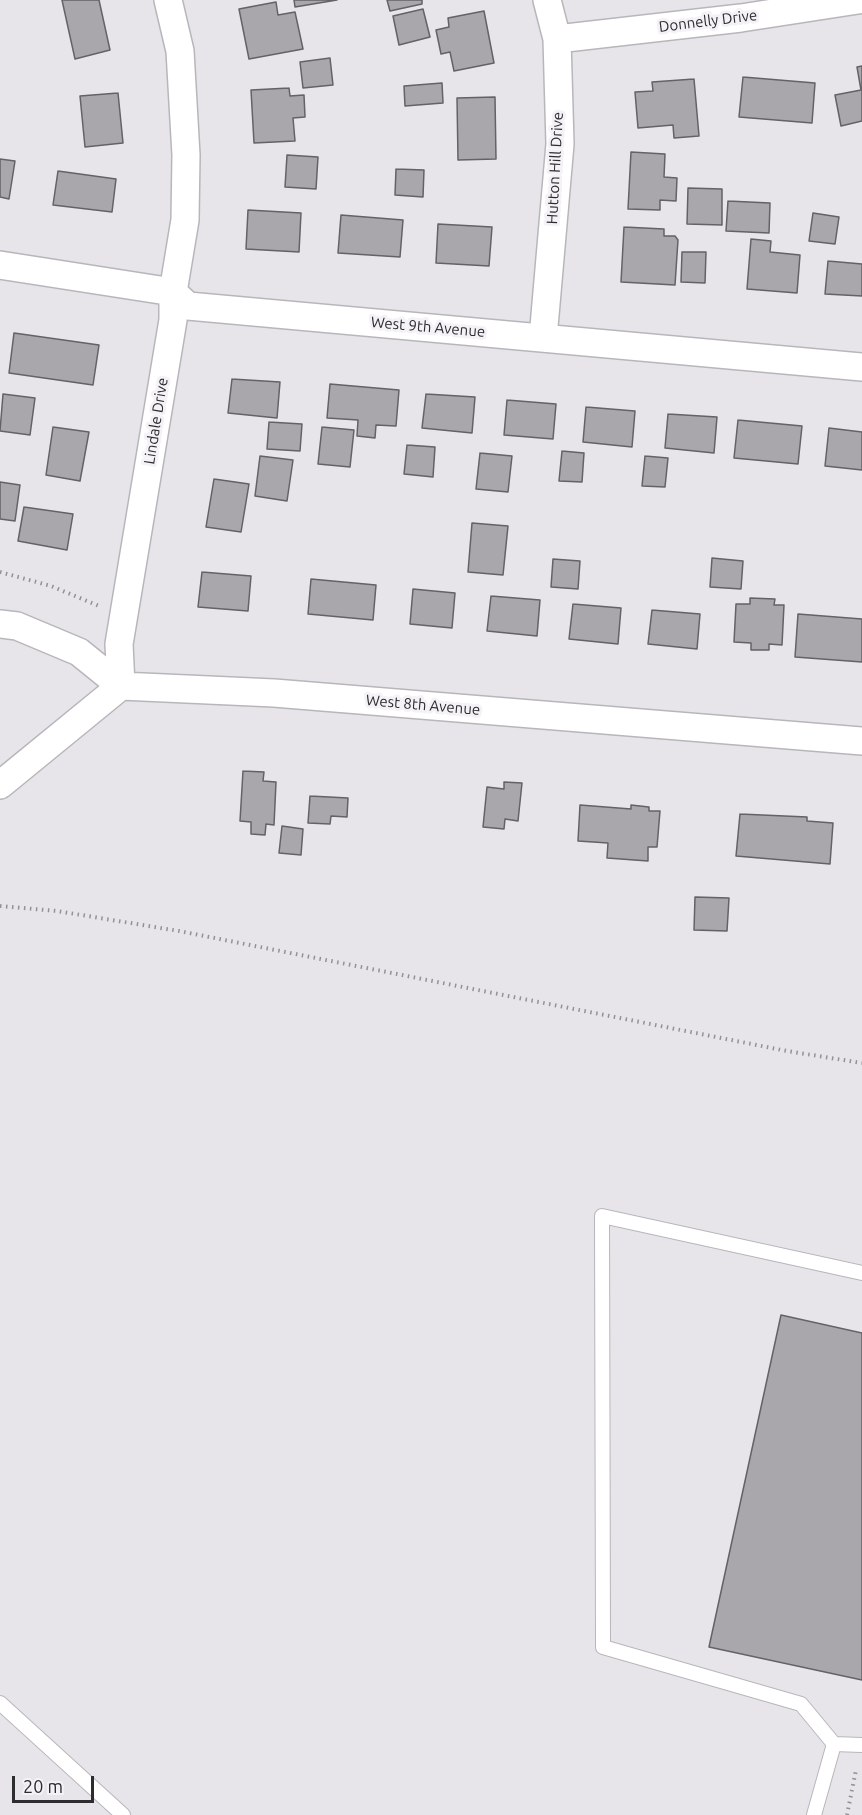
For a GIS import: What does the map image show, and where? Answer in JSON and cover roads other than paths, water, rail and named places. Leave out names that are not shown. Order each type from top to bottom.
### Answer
[{"type":"street","name":"Lindale Drive","points":[[121,686],[119,644],[173,320],[173,292],[185,220],[186,155],[180,51],[168,0]]},
{"type":"street","name":"Hutton Hill Drive","points":[[543,338],[560,144],[556,39],[547,0]]},
{"type":"street","name":"Donnelly Drive","points":[[556,39],[741,18],[858,0]]},
{"type":"street","name":"West 9th Avenue","points":[[0,265],[173,292],[188,306],[862,366]]},
{"type":"street","points":[[0,624],[17,626],[79,652],[121,686],[0,785]]},
{"type":"street","name":"West 8th Avenue","points":[[121,686],[274,693],[862,741]]},
{"type":"lane","points":[[862,1273],[602,1216],[603,1647],[801,1704],[834,1744],[862,1745]]},
{"type":"lane","points":[[0,1703],[123,1815]]},
{"type":"lane","points":[[814,1815],[834,1744]]}]
